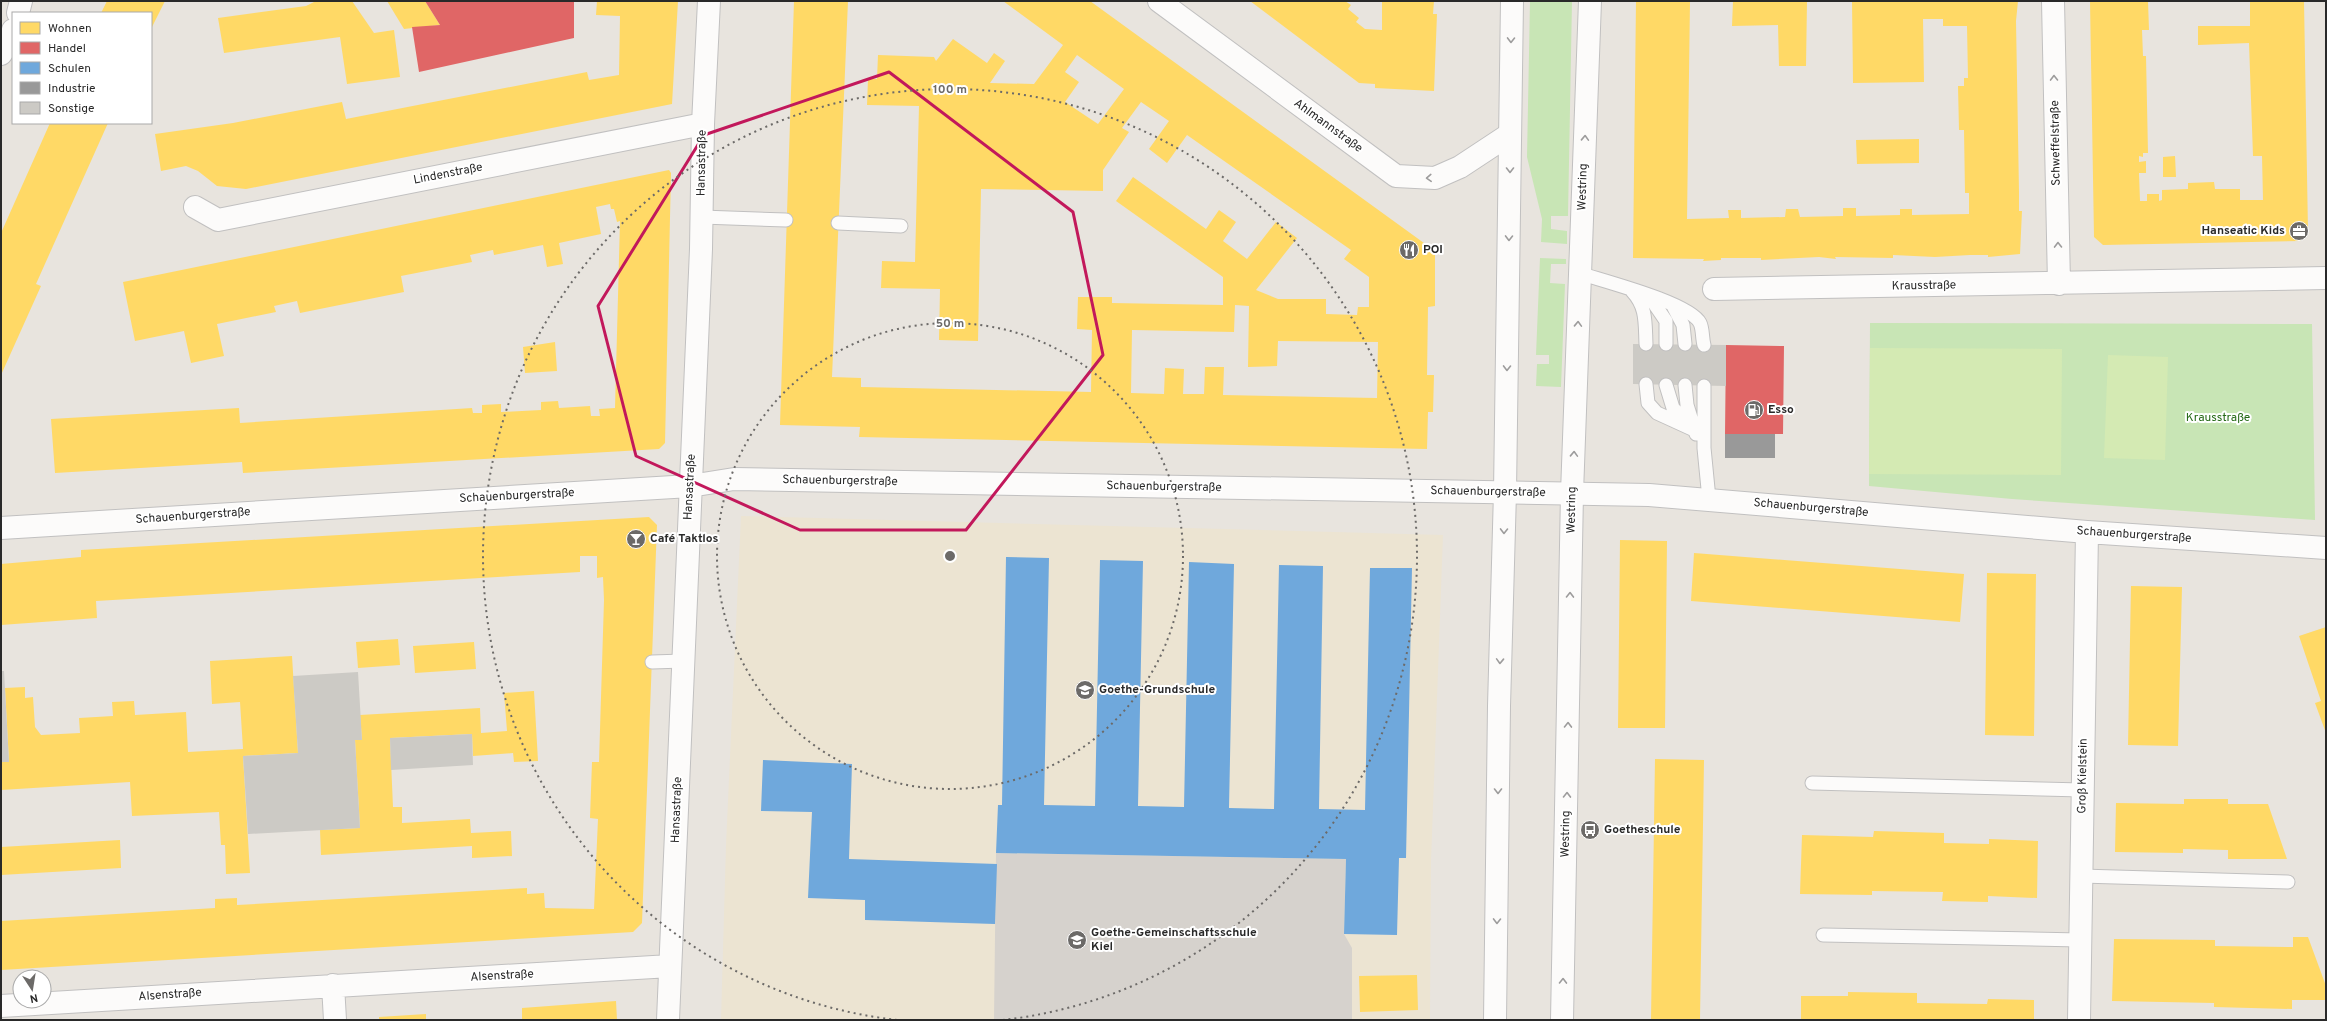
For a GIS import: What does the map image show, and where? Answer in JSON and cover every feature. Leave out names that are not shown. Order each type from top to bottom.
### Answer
[{"type":"street","points":[[18,12],[21,1]]},
{"type":"street","name":"Hansastraße","points":[[668,1020],[702,217],[703,124],[709,1]]},
{"type":"street","name":"Ahlmannstraße","points":[[1159,1],[1396,176],[1435,178],[1460,168],[1510,134]]},
{"type":"street","points":[[1495,1020],[1499,706],[1512,1]]},
{"type":"street","name":"Westring","points":[[1562,1020],[1572,493],[1590,1]]},
{"type":"street","name":"Schweffelstraße","points":[[2053,1],[2059,284]]},
{"type":"street","points":[[1,54],[11,39],[12,34]]},
{"type":"street","name":"Lindenstraße","points":[[195,207],[218,220],[703,124]]},
{"type":"street","name":"Krausstraße","points":[[1714,289],[2059,284],[2326,278]]},
{"type":"street","name":"Schauenburgerstraße","points":[[1,528],[690,486],[734,478],[1572,493],[1709,499],[2087,532],[2326,548]]},
{"type":"street","name":"Groß Kielstein","points":[[2079,1020],[2087,532]]},
{"type":"street","name":"Alsenstraße","points":[[5,1010],[333,985],[670,966]]},
{"type":"street","points":[[333,985],[335,1020]]},
{"type":"lane","points":[[702,217],[786,220]]},
{"type":"lane","points":[[838,223],[901,226]]},
{"type":"lane","points":[[1579,273],[1672,304],[1690,312],[1700,324],[1704,345]]},
{"type":"lane","points":[[1632,291],[1639,298],[1645,309],[1646,344]]},
{"type":"lane","points":[[1649,296],[1666,321],[1666,344]]},
{"type":"lane","points":[[1672,304],[1683,325],[1685,344]]},
{"type":"lane","points":[[1646,384],[1648,403],[1658,413],[1692,429]]},
{"type":"lane","points":[[1666,385],[1672,408],[1692,429],[1704,448]]},
{"type":"lane","points":[[1685,385],[1692,429]]},
{"type":"lane","points":[[1704,386],[1704,448],[1709,499]]},
{"type":"lane","points":[[652,662],[683,662]]},
{"type":"lane","points":[[1812,783],[2082,790]]},
{"type":"lane","points":[[2081,876],[2288,882]]},
{"type":"lane","points":[[1823,935],[2080,940]]},
{"type":"highlighted area","points":[[889,72],[1073,212],[1103,355],[966,530],[800,530],[636,456],[598,306],[704,135]]},
{"type":"shaded area","name":"Goethe-Grundschule","points":[[741,516],[1443,535],[1431,861],[1430,1020],[721,1020],[726,845]]},
{"type":"shaded area","points":[[996,853],[1346,859],[1344,934],[1352,948],[1352,1020],[994,1020]]},
{"type":"green space","points":[[1530,1],[1572,1],[1568,216],[1551,216],[1551,229],[1567,231],[1567,244],[1541,242],[1542,219],[1527,157]]},
{"type":"green space","points":[[1540,258],[1566,259],[1566,264],[1551,264],[1550,283],[1565,284],[1561,387],[1536,386],[1537,364],[1549,364],[1549,355],[1536,355]]},
{"type":"green space","name":"Krausstraße","points":[[1870,323],[2312,324],[2315,520],[2012,499],[1869,486]]},
{"type":"green space","points":[[1870,348],[2062,349],[2061,475],[1869,474]]},
{"type":"green space","points":[[2108,355],[2168,357],[2165,460],[2104,458]]},
{"type":"building: Wohnen","points":[[107,1],[165,1],[152,27],[152,12],[102,12]]},
{"type":"building: Wohnen","points":[[316,1],[352,1],[374,33],[394,30],[400,77],[347,84],[340,37],[224,53],[218,18],[306,6]]},
{"type":"building: Wohnen","points":[[387,1],[425,1],[440,25],[404,29]]},
{"type":"building: Wohnen","points":[[597,1],[678,1],[672,104],[246,189],[217,186],[198,171],[186,166],[161,171],[155,134],[233,123],[342,102],[346,119],[587,72],[589,80],[619,75],[620,16],[596,15]]},
{"type":"building: Wohnen","points":[[794,1],[848,1],[832,377],[861,378],[861,387],[1091,392],[1092,330],[1077,329],[1078,297],[1112,297],[1112,303],[1223,305],[1223,277],[1116,201],[1133,177],[1206,229],[1219,210],[1236,222],[1223,241],[1247,259],[1276,222],[1297,238],[1256,290],[1278,299],[1326,299],[1326,314],[1357,315],[1358,307],[1369,307],[1369,277],[1344,259],[1351,250],[1187,135],[1167,163],[1149,149],[1169,121],[1141,102],[1122,128],[1129,132],[1103,170],[1103,191],[981,189],[978,341],[939,340],[940,289],[881,288],[882,261],[915,262],[919,106],[867,105],[868,79],[877,79],[878,55],[934,57],[936,61],[953,39],[987,63],[994,53],[1005,61],[990,83],[1034,84],[1063,45],[1003,1],[1090,1],[1435,251],[1435,306],[1428,307],[1427,375],[1434,375],[1433,412],[1428,412],[1427,449],[859,437],[860,427],[780,425]],"holes":[[[1077,55],[1124,89],[1098,124],[1065,102],[1079,82],[1065,72]],[[1235,305],[1249,306],[1248,367],[1277,366],[1278,341],[1378,342],[1377,398],[1223,395],[1224,367],[1205,367],[1204,394],[1183,394],[1184,369],[1165,368],[1164,394],[1131,393],[1132,330],[1234,332]]]},
{"type":"building: Wohnen","points":[[1250,1],[1345,1],[1351,5],[1348,9],[1359,18],[1356,22],[1365,29],[1382,30],[1382,1],[1434,1],[1433,14],[1437,14],[1434,91],[1375,88],[1375,84],[1359,83]]},
{"type":"building: Wohnen","points":[[1636,1],[1690,1],[1687,219],[1729,218],[1728,210],[1741,210],[1741,218],[1785,217],[1786,209],[1798,209],[1800,217],[1843,216],[1843,208],[1856,208],[1856,216],[1900,215],[1900,209],[1912,209],[1912,215],[1969,214],[1969,193],[1965,193],[1964,130],[1959,130],[1958,86],[1964,86],[1964,78],[1968,78],[1967,26],[1943,26],[1943,19],[1923,19],[1924,82],[1853,83],[1852,1],[2018,1],[2016,21],[2019,211],[2022,211],[2020,254],[1988,257],[1988,255],[1935,257],[1893,255],[1893,258],[1835,257],[1836,259],[1819,257],[1761,260],[1761,258],[1721,258],[1721,260],[1703,261],[1704,259],[1633,258]]},
{"type":"building: Wohnen","points":[[1733,1],[1807,1],[1806,66],[1779,66],[1778,25],[1732,26]]},
{"type":"building: Wohnen","points":[[2090,1],[2148,1],[2149,30],[2142,30],[2143,56],[2146,56],[2148,153],[2143,153],[2143,157],[2139,156],[2139,162],[2146,161],[2146,173],[2139,173],[2140,201],[2147,201],[2147,194],[2159,194],[2159,201],[2162,200],[2162,190],[2188,189],[2188,183],[2214,182],[2215,189],[2240,189],[2240,200],[2263,200],[2262,156],[2253,156],[2249,43],[2198,45],[2198,26],[2250,26],[2250,1],[2304,1],[2308,232],[2300,241],[2103,245],[2094,237]]},
{"type":"building: Wohnen","points":[[50,124],[108,124],[36,284],[41,286],[1,375],[1,233]]},
{"type":"building: Wohnen","points":[[1919,139],[1919,163],[1857,164],[1856,140]]},
{"type":"building: Wohnen","points":[[2175,156],[2176,177],[2163,177],[2163,157]]},
{"type":"building: Wohnen","points":[[669,170],[671,173],[665,443],[659,449],[243,473],[242,462],[55,473],[51,419],[239,408],[240,423],[472,408],[473,413],[482,413],[482,405],[501,404],[501,412],[541,410],[541,402],[558,401],[559,408],[590,406],[591,416],[600,416],[599,409],[615,408],[620,221],[617,222],[614,209],[611,209],[610,204],[596,207],[601,234],[559,243],[563,264],[547,267],[543,245],[494,255],[493,250],[470,255],[472,262],[401,276],[404,292],[300,313],[297,301],[274,306],[276,312],[217,324],[224,356],[191,363],[184,331],[135,341],[123,282]]},
{"type":"building: Wohnen","points":[[555,342],[557,371],[525,373],[523,347]]},
{"type":"building: Wohnen","points":[[649,517],[657,525],[642,923],[633,932],[1,970],[1,921],[215,908],[215,899],[237,898],[237,905],[527,888],[527,894],[544,893],[545,908],[594,909],[598,819],[590,818],[592,762],[599,762],[604,600],[603,577],[597,578],[597,556],[580,556],[580,572],[96,601],[97,618],[1,625],[1,564],[81,557],[81,550]]},
{"type":"building: Wohnen","points":[[1620,540],[1667,541],[1665,728],[1618,728]]},
{"type":"building: Wohnen","points":[[1694,553],[1964,574],[1960,622],[1691,601]]},
{"type":"building: Wohnen","points":[[1987,573],[2036,574],[2034,736],[1985,735]]},
{"type":"building: Wohnen","points":[[2131,586],[2182,587],[2178,746],[2128,745]]},
{"type":"building: Wohnen","points":[[2326,627],[2326,733],[2315,703],[2321,701],[2299,636]]},
{"type":"building: Wohnen","points":[[398,639],[400,665],[358,668],[356,642]]},
{"type":"building: Wohnen","points":[[474,642],[476,669],[415,673],[413,646]]},
{"type":"building: Wohnen","points":[[292,656],[298,753],[243,756],[250,873],[226,874],[225,845],[221,845],[219,812],[132,816],[130,782],[1,790],[1,762],[9,762],[5,688],[25,687],[25,698],[33,697],[35,727],[41,735],[80,733],[79,718],[113,716],[112,702],[134,701],[135,715],[186,712],[188,752],[243,749],[240,702],[212,704],[210,661]]},
{"type":"building: Wohnen","points":[[534,691],[538,761],[514,762],[513,753],[473,756],[472,734],[390,738],[393,807],[402,807],[402,823],[470,819],[471,833],[511,831],[512,856],[472,858],[472,846],[321,855],[320,830],[360,828],[355,740],[362,740],[360,715],[480,708],[481,733],[507,731],[504,693]]},
{"type":"building: Wohnen","points":[[1655,759],[1704,760],[1700,1020],[1651,1020]]},
{"type":"building: Wohnen","points":[[2184,799],[2228,799],[2228,804],[2268,804],[2287,859],[2228,859],[2228,850],[2183,849],[2183,853],[2115,852],[2116,803],[2184,804]]},
{"type":"building: Wohnen","points":[[1874,831],[1944,833],[1944,843],[1989,844],[1989,839],[2038,841],[2037,898],[1988,896],[1988,902],[1942,901],[1943,892],[1872,891],[1872,895],[1800,894],[1802,835],[1873,837]]},
{"type":"building: Wohnen","points":[[120,840],[121,868],[1,875],[1,847]]},
{"type":"building: Wohnen","points":[[2293,937],[2308,937],[2326,986],[2326,1000],[2292,1000],[2292,1009],[2214,1007],[2214,1003],[2112,1001],[2114,939],[2215,940],[2215,946],[2293,947]]},
{"type":"building: Wohnen","points":[[1417,975],[1418,1010],[1360,1012],[1359,976]]},
{"type":"building: Wohnen","points":[[1848,992],[1917,993],[1917,1003],[1987,1004],[1988,999],[2034,1000],[2034,1020],[1801,1020],[1801,996],[1848,996]]},
{"type":"building: Wohnen","points":[[616,1001],[617,1020],[522,1020],[522,1008]]},
{"type":"building: Wohnen","points":[[426,1014],[426,1020],[379,1020],[379,1017]]},
{"type":"building: Handel","points":[[425,1],[574,1],[574,38],[419,72],[412,27],[440,25]]},
{"type":"building: Handel","name":"Esso","points":[[1726,345],[1784,346],[1783,434],[1725,434]]},
{"type":"building: Schulen","points":[[1006,557],[1049,558],[1044,805],[1095,806],[1100,560],[1143,561],[1138,806],[1184,807],[1189,562],[1234,564],[1229,808],[1274,809],[1279,565],[1323,566],[1319,809],[1365,810],[1370,568],[1412,568],[1406,858],[1399,858],[1397,935],[1344,934],[1346,859],[996,853],[998,805],[1002,805]]},
{"type":"building: Schulen","points":[[763,760],[852,764],[849,859],[997,864],[995,924],[865,920],[865,900],[808,898],[812,812],[761,811]]},
{"type":"building: Industrie","points":[[1725,434],[1775,434],[1775,458],[1725,458]]},
{"type":"building: Sonstige","points":[[1633,344],[1726,345],[1726,386],[1633,384]]},
{"type":"building: Sonstige","points":[[1,671],[4,671],[9,762],[1,762]]},
{"type":"building: Sonstige","points":[[358,672],[362,740],[355,740],[360,828],[248,834],[243,756],[298,753],[293,676]]},
{"type":"building: Sonstige","points":[[472,734],[473,765],[391,770],[390,738]]},
{"type":"place","name":"Hanseatic Kids","points":[[2299,231]]},
{"type":"place","name":"POI","points":[[1409,250]]},
{"type":"place","name":"Esso","points":[[1754,410]]},
{"type":"place","name":"Café Taktlos","points":[[636,539]]},
{"type":"place","name":"Goethe-Grundschule","points":[[1085,690]]},
{"type":"place","name":"Goetheschule","points":[[1590,830]]},
{"type":"place","name":"Goethe-Gemeinschaftsschule Kiel","points":[[1077,940]]}]
